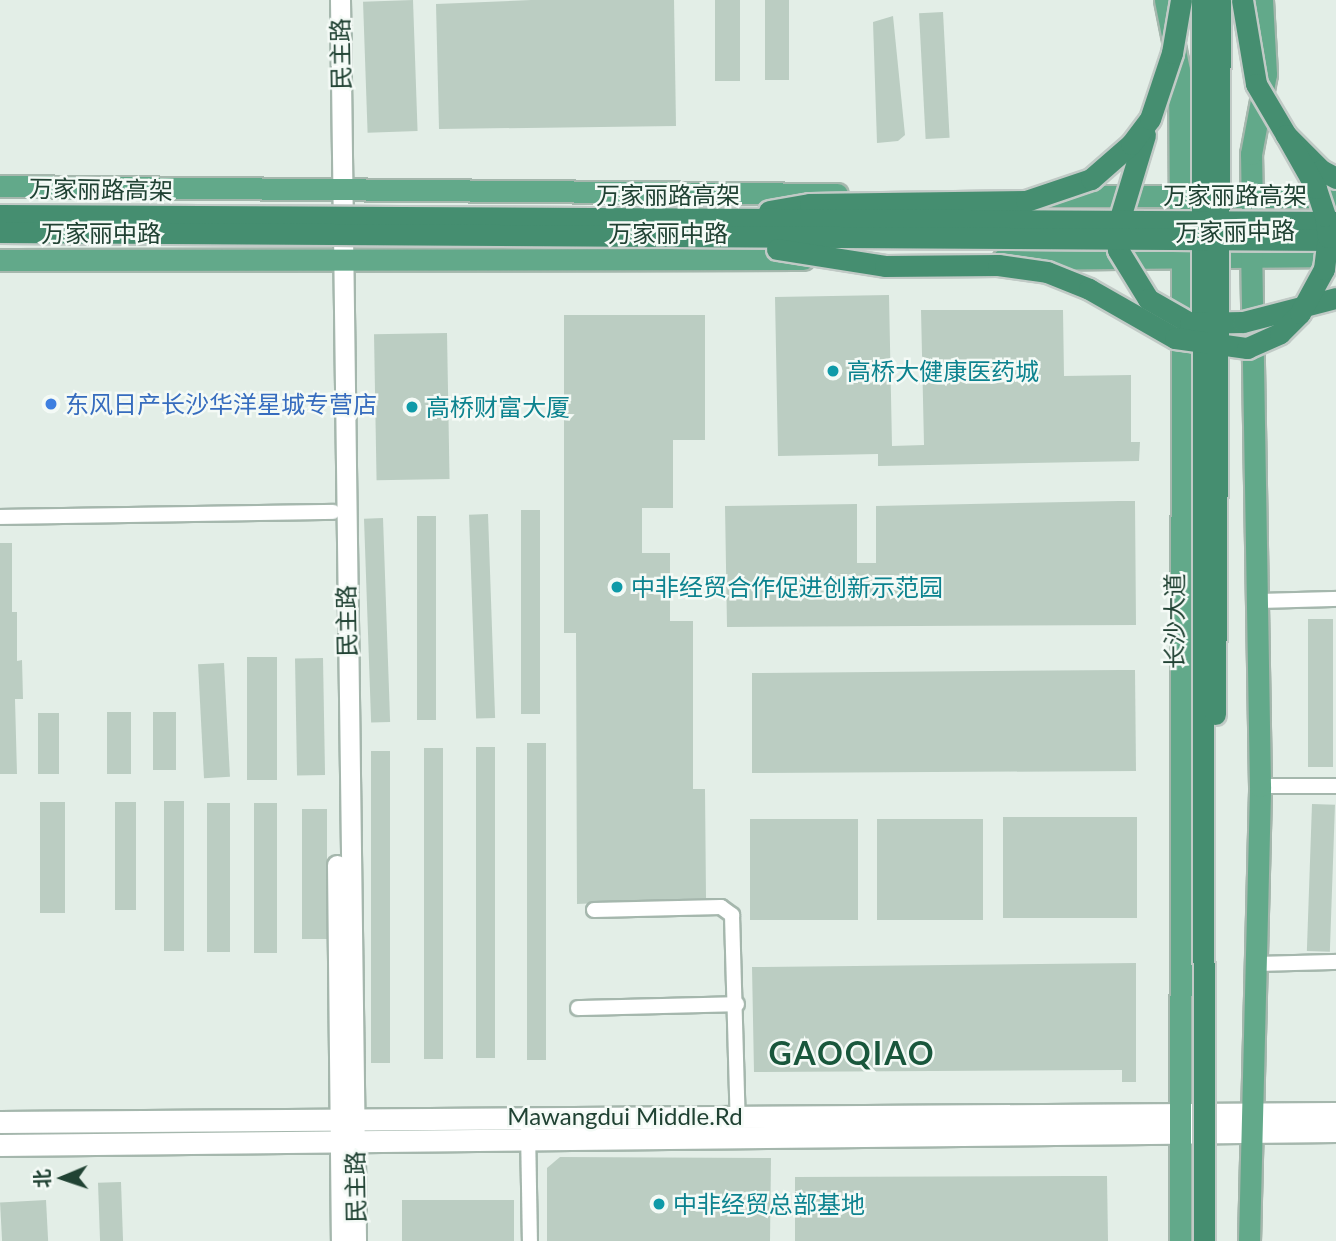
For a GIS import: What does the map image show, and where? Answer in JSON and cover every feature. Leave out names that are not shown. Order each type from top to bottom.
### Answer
[{"type":"highway","points":[[1181,0],[1171,53],[1116,231],[1118,250],[1148,299],[1165,313],[1190,323],[1230,322],[1336,298]]},
{"type":"highway","name":"长沙大道","points":[[1202,0],[1204,1241]]},
{"type":"highway","name":"长沙大道","points":[[1217,1241],[1220,0]]},
{"type":"highway","points":[[712,230],[885,266],[998,265],[1047,272],[1089,289],[1175,338],[1247,348],[1280,333],[1300,313],[1324,269],[1328,237],[1316,188],[1256,84],[1242,0]]},
{"type":"highway","points":[[712,230],[810,204],[1026,201],[1091,179],[1131,144],[1150,119]]},
{"type":"highway","points":[[1286,135],[1321,170],[1336,178]]},
{"type":"highway","name":"万家丽路高架","points":[[0,215],[1336,240]]},
{"type":"highway","name":"万家丽路高架","points":[[0,232],[712,230],[1336,222]]},
{"type":"main road","points":[[1165,0],[1179,70],[1179,197],[1183,259],[1180,1241]]},
{"type":"main road","points":[[1249,1241],[1260,786],[1251,153],[1266,74],[1262,0]]},
{"type":"main road","name":"万家丽中路","points":[[0,186],[1336,197]]},
{"type":"main road","name":"万家丽中路","points":[[0,260],[1183,259],[1336,256]]},
{"type":"main road","points":[[1250,1124],[1336,1113]]},
{"type":"main road","name":"Mawangdui Middle.Rd","points":[[0,1122],[347,1129],[1250,1124]]},
{"type":"main road","points":[[1250,1124],[1336,1131]]},
{"type":"main road","name":"Mawangdui Middle.Rd","points":[[0,1145],[347,1129]]},
{"type":"street","name":"民主路","points":[[327,0],[336,189]]},
{"type":"street","name":"民主路","points":[[340,0],[333,512],[347,1129],[356,1241]]},
{"type":"street","name":"民主路","points":[[336,259],[347,1129],[341,1241]]},
{"type":"street","points":[[0,517],[333,512]]},
{"type":"street","points":[[1256,601],[1336,600]]},
{"type":"street","points":[[1260,786],[1336,786]]},
{"type":"street","points":[[594,910],[728,910],[735,927],[738,1125]]},
{"type":"street","points":[[1254,964],[1336,962]]},
{"type":"street","points":[[578,1008],[737,1004]]},
{"type":"street","points":[[528,1127],[530,1241]]},
{"type":"building","points":[[413,0],[418,131],[368,133],[363,2]]},
{"type":"building","points":[[531,0],[674,0],[676,126],[439,129],[436,4]]},
{"type":"building","points":[[715,0],[740,0],[740,81],[715,81]]},
{"type":"building","points":[[765,0],[789,0],[789,80],[765,80]]},
{"type":"building","points":[[943,12],[950,138],[926,139],[919,13]]},
{"type":"building","points":[[893,16],[905,135],[898,141],[877,143],[873,22]]},
{"type":"building","points":[[889,295],[892,446],[924,445],[921,310],[1063,310],[1064,376],[1131,375],[1131,442],[1140,442],[1139,461],[878,466],[878,454],[778,456],[775,297]]},
{"type":"building","name":"中非经贸合作促进创新示范园","points":[[564,315],[705,315],[705,440],[673,440],[673,508],[642,508],[642,553],[670,553],[670,621],[693,621],[693,789],[705,789],[706,898],[577,904],[576,633],[564,633]]},
{"type":"building","name":"高桥财富大厦","points":[[447,333],[450,479],[377,480],[374,334]]},
{"type":"building","points":[[1135,501],[1136,625],[727,627],[725,506],[857,504],[857,563],[876,563],[876,506]]},
{"type":"building","points":[[521,510],[540,510],[540,714],[521,714]]},
{"type":"building","points":[[488,514],[495,718],[476,719],[469,515]]},
{"type":"building","points":[[417,516],[436,516],[436,720],[417,720]]},
{"type":"building","points":[[383,518],[390,722],[371,723],[364,519]]},
{"type":"building","points":[[0,543],[12,543],[12,612],[17,612],[17,661],[22,660],[23,699],[15,699],[17,774],[0,774]]},
{"type":"building","points":[[1308,619],[1333,619],[1333,767],[1308,767]]},
{"type":"building","points":[[247,657],[277,657],[277,780],[247,780]]},
{"type":"building","points":[[295,658],[323,658],[325,775],[297,775]]},
{"type":"building","points":[[224,663],[230,777],[204,778],[198,664]]},
{"type":"building","points":[[1135,670],[1136,771],[752,773],[752,673]]},
{"type":"building","points":[[107,712],[131,712],[131,774],[107,774]]},
{"type":"building","points":[[153,712],[176,712],[176,770],[153,770]]},
{"type":"building","points":[[38,713],[59,713],[59,774],[38,774]]},
{"type":"building","points":[[527,743],[546,743],[546,1060],[527,1060]]},
{"type":"building","points":[[476,747],[495,747],[495,1058],[476,1058]]},
{"type":"building","points":[[424,748],[443,748],[443,1059],[424,1059]]},
{"type":"building","points":[[371,751],[390,751],[390,1063],[371,1063]]},
{"type":"building","points":[[164,801],[184,801],[184,951],[164,951]]},
{"type":"building","points":[[40,802],[65,802],[65,913],[40,913]]},
{"type":"building","points":[[115,802],[136,802],[136,910],[115,910]]},
{"type":"building","points":[[207,803],[230,803],[230,952],[207,952]]},
{"type":"building","points":[[254,803],[277,803],[277,953],[254,953]]},
{"type":"building","points":[[1312,804],[1335,805],[1330,952],[1307,951]]},
{"type":"building","points":[[302,809],[327,809],[327,939],[302,939]]},
{"type":"building","points":[[1003,817],[1137,817],[1137,918],[1003,918]]},
{"type":"building","points":[[750,819],[858,819],[858,920],[750,920]]},
{"type":"building","points":[[877,819],[983,819],[983,920],[877,920]]},
{"type":"building","points":[[1136,963],[1136,1082],[1122,1082],[1122,1070],[754,1072],[752,967]]},
{"type":"building","name":"中非经贸总部基地","points":[[560,1157],[771,1158],[770,1241],[547,1241],[547,1168]]},
{"type":"building","points":[[1107,1176],[1108,1241],[795,1241],[795,1177]]},
{"type":"building","points":[[121,1182],[123,1241],[100,1241],[98,1183]]},
{"type":"building","points":[[46,1200],[48,1241],[2,1241],[0,1202]]},
{"type":"building","points":[[402,1200],[514,1200],[514,1241],[402,1241]]},
{"type":"place","name":"高桥大健康医药城","points":[[833,371]]},
{"type":"place","name":"东风日产长沙华洋星城专营店","points":[[51,404]]},
{"type":"place","name":"高桥财富大厦","points":[[412,407]]},
{"type":"place","name":"中非经贸合作促进创新示范园","points":[[617,587]]},
{"type":"place","name":"中非经贸总部基地","points":[[659,1204]]},
{"type":"district","name":"GAOQIAO","points":[[852,1053]]}]
